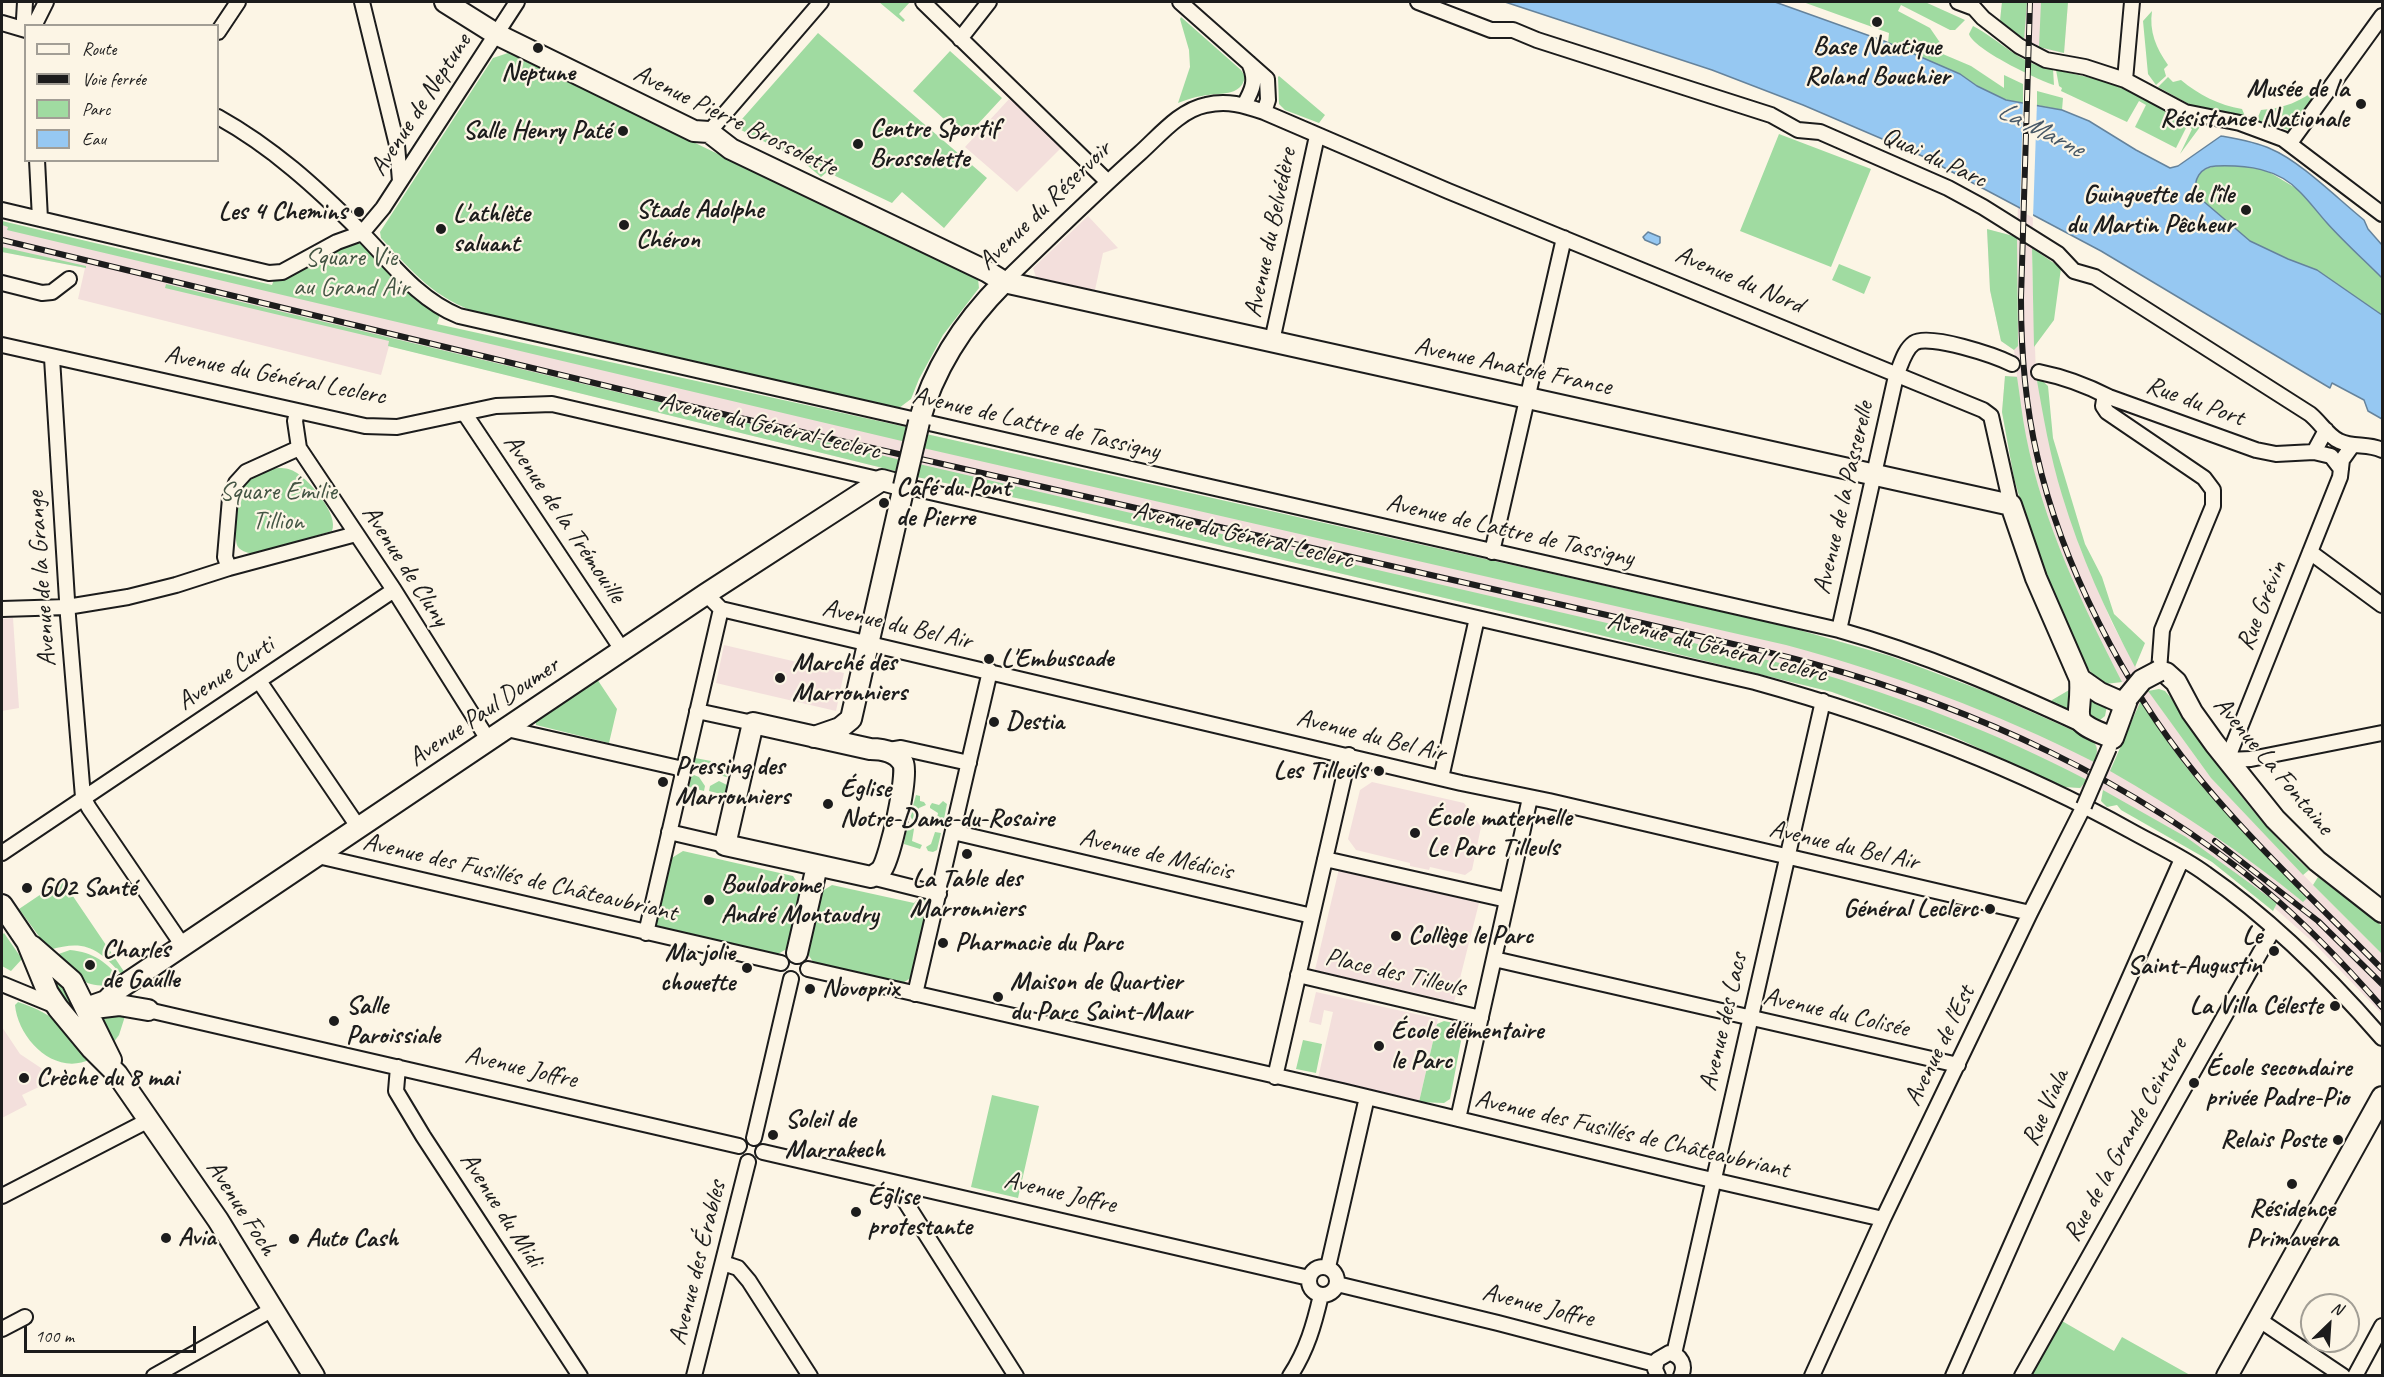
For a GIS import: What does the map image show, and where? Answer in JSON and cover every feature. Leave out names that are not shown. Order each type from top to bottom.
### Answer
[{"type":"street","points":[[219,30],[238,2]]},
{"type":"street","points":[[362,2],[397,145],[400,181]]},
{"type":"street","name":"Avenue Pierre Brossolette","points":[[445,2],[496,34],[694,131],[710,132],[732,149],[988,272],[1004,282]]},
{"type":"street","name":"Avenue de Neptune","points":[[362,233],[383,208],[518,2]]},
{"type":"street","points":[[710,132],[820,2]]},
{"type":"street","points":[[923,2],[1108,182]]},
{"type":"street","points":[[960,39],[989,2]]},
{"type":"street","points":[[1180,2],[1267,79],[1268,100],[1264,112]]},
{"type":"street","name":"Quai du Parc","points":[[1418,2],[1491,30],[1513,30],[1537,40],[1771,115],[1798,130],[1820,132],[1948,188],[2058,254],[2074,271],[2095,277],[2300,408],[2316,419],[2337,441],[2352,446],[2365,445],[2382,450]]},
{"type":"street","points":[[1958,2],[1974,5],[1983,18],[2019,46],[2046,60],[2085,67],[2125,80],[2185,112],[2250,126],[2270,133],[2290,143],[2382,214]]},
{"type":"street","points":[[2125,80],[2132,2]]},
{"type":"street","points":[[26,24],[24,19],[25,3],[45,3],[35,24]]},
{"type":"street","points":[[2290,143],[2382,16]]},
{"type":"street","points":[[2,23],[24,29]]},
{"type":"street","points":[[1244,105],[1255,82],[1249,62]]},
{"type":"street","name":"Avenue du Réservoir","points":[[851,718],[919,422],[935,377],[957,336],[1004,282],[1108,182],[1189,111],[1205,105],[1235,103],[1264,112]]},
{"type":"street","name":"Avenue du Nord","points":[[1264,112],[1896,376],[1983,410],[1991,416],[2011,505],[2036,578],[2080,679]]},
{"type":"street","name":"Avenue de Lattre de Tassigny","points":[[219,118],[257,140],[290,165],[430,301],[459,316],[1839,630],[1889,644],[1970,675],[2085,726]]},
{"type":"street","name":"Avenue du Belvédère","points":[[1272,341],[1317,136]]},
{"type":"street","points":[[37,162],[40,219]]},
{"type":"street","points":[[2,210],[274,274],[337,242],[362,233]]},
{"type":"street","points":[[1492,552],[1564,237]]},
{"type":"street","points":[[2,283],[52,292],[69,279]]},
{"type":"street","name":"Avenue Anatole France","points":[[1004,282],[2011,505]]},
{"type":"street","points":[[1896,376],[1906,353],[1914,344],[1924,339],[1951,344],[2012,364]]},
{"type":"street","name":"Avenue du Général Leclerc","points":[[2,345],[365,426],[397,427],[496,406],[552,404],[1755,682],[1823,701],[1895,724],[1966,752],[2084,806],[2182,859],[2205,873],[2274,927],[2339,989],[2382,1038]]},
{"type":"street","name":"Avenue de la Grange","points":[[52,358],[67,606],[83,797]]},
{"type":"street","name":"Rue du Port","points":[[2039,372],[2088,386],[2109,397],[2256,450],[2276,454],[2314,452]]},
{"type":"street","name":"Avenue de la Passerelle","points":[[1839,630],[1896,376]]},
{"type":"street","points":[[2080,679],[2080,700],[2077,712],[2085,726],[2111,743],[2127,700],[2142,680],[2159,671],[2162,630],[2213,506],[2213,490],[2204,478],[2107,412],[2103,406],[2104,400],[2109,397]]},
{"type":"street","name":"Avenue de Cluny","points":[[297,412],[295,421],[299,448],[394,590],[489,741]]},
{"type":"street","name":"Avenue de la Trémouille","points":[[465,414],[623,651]]},
{"type":"street","points":[[2326,430],[2314,452],[2331,456],[2341,469]]},
{"type":"street","name":"Rue Grévin","points":[[2227,760],[2310,552],[2341,469],[2342,460],[2352,446]]},
{"type":"street","points":[[229,568],[225,557],[230,498],[236,483],[246,472],[299,448]]},
{"type":"street","name":"Avenue Paul Doumer","points":[[86,1008],[106,1001],[123,986],[706,594],[882,480]]},
{"type":"street","points":[[2,609],[67,606],[157,590],[356,534]]},
{"type":"street","points":[[2310,552],[2382,608]]},
{"type":"street","name":"Avenue Curti","points":[[2,853],[394,590]]},
{"type":"street","points":[[646,933],[721,609],[706,594]]},
{"type":"street","name":"Avenue du Bel Air","points":[[721,609],[2030,913]]},
{"type":"street","points":[[1441,778],[1477,618]]},
{"type":"street","points":[[915,994],[990,671]]},
{"type":"street","name":"Avenue La Fontaine","points":[[2159,671],[2172,676],[2192,712],[2275,819],[2317,861],[2382,912]]},
{"type":"street","points":[[2080,679],[2100,693]]},
{"type":"street","points":[[259,681],[359,828]]},
{"type":"street","points":[[2080,700],[2090,694],[2100,693],[2127,700]]},
{"type":"street","name":"Avenue des Lacs","points":[[1674,1354],[1823,701]]},
{"type":"street","points":[[697,711],[870,749],[901,748],[969,763]]},
{"type":"street","points":[[814,737],[840,728],[851,718],[858,731],[903,763],[905,776],[887,858],[881,871],[871,877]]},
{"type":"street","points":[[725,845],[753,723]]},
{"type":"street","points":[[507,729],[683,770]]},
{"type":"street","points":[[2227,760],[2251,759],[2382,733]]},
{"type":"street","name":"Avenue de l'Est","points":[[1812,1376],[1884,1218],[2030,913],[2084,806],[2111,743]]},
{"type":"street","name":"Place des Tilleuls","points":[[1275,1077],[1349,755]]},
{"type":"street","points":[[83,797],[183,946]]},
{"type":"street","name":"Place des Tilleuls","points":[[1458,1119],[1530,798]]},
{"type":"street","points":[[669,832],[939,894]]},
{"type":"street","name":"Avenue de Médicis","points":[[953,832],[1312,916]]},
{"type":"street","name":"Avenue des Fusillés de Châteaubriant","points":[[318,856],[646,933],[795,961],[915,994],[1884,1218]]},
{"type":"street","points":[[1325,859],[1507,900]]},
{"type":"street","name":"Rue Viala","points":[[1953,1376],[2182,859]]},
{"type":"street","points":[[795,961],[803,977],[791,979],[784,975],[795,961],[817,866]]},
{"type":"street","name":"Avenue Foch","points":[[2,905],[27,942],[86,1008],[117,1074],[218,1220],[314,1376]]},
{"type":"street","name":"Rue de la Grande Ceinture","points":[[2022,1376],[2274,927]]},
{"type":"street","name":"Avenue du Colisée","points":[[1494,959],[1958,1065]]},
{"type":"street","name":"Place des Tilleuls","points":[[1298,975],[1481,1018]]},
{"type":"street","points":[[5,986],[26,987],[58,977],[102,991],[123,986],[148,1010]]},
{"type":"street","name":"Avenue Foch","points":[[58,977],[48,993],[92,1049],[117,1074]]},
{"type":"street","points":[[754,1138],[791,979]]},
{"type":"street","points":[[5,986],[58,1008],[73,1011],[119,1005],[148,1010]]},
{"type":"street","name":"Avenue Joffre","points":[[148,1010],[739,1146]]},
{"type":"street","name":"Avenue du Midi","points":[[398,1067],[396,1090],[580,1376]]},
{"type":"street","points":[[1328,1268],[1367,1097]]},
{"type":"street","points":[[2227,1376],[2382,1097]]},
{"type":"street","points":[[2,1196],[149,1120]]},
{"type":"street","points":[[754,1138],[761,1143],[763,1152],[760,1159],[748,1162],[739,1154],[739,1146],[745,1139],[754,1138]]},
{"type":"street","name":"Avenue Joffre","points":[[763,1152],[1309,1278]]},
{"type":"street","name":"Avenue des Érables","points":[[694,1376],[748,1162]]},
{"type":"street","points":[[901,1184],[901,1195],[1016,1376]]},
{"type":"street","points":[[723,1263],[738,1268],[810,1376]]},
{"type":"street","points":[[1328,1268],[1336,1275],[1337,1284],[1329,1294],[1321,1295],[1311,1288],[1309,1278],[1314,1270],[1328,1268]]},
{"type":"street","name":"Avenue Joffre","points":[[1337,1284],[1498,1323],[1657,1370]]},
{"type":"street","points":[[1290,1376],[1303,1357],[1311,1338],[1321,1295]]},
{"type":"street","points":[[154,1376],[273,1309]]},
{"type":"street","points":[[2,1329],[25,1317]]},
{"type":"street","points":[[2258,1319],[2343,1376]]},
{"type":"street","points":[[2355,1376],[2382,1326]]},
{"type":"street","points":[[1657,1370],[1664,1354],[1674,1354],[1682,1361],[1685,1374]]},
{"type":"shaded area","points":[[2002,2],[2068,2],[2064,53],[2043,49],[2019,36],[2000,21]]},
{"type":"shaded area","points":[[1010,98],[1061,148],[1017,192],[965,147]]},
{"type":"shaded area","points":[[2018,205],[2033,214],[2032,264],[2036,375],[2079,545],[2112,623],[2150,693],[2211,778],[2382,954],[2382,1014],[2314,943],[2243,880],[2103,790],[2065,787],[1952,736],[1832,692],[1054,506],[917,477],[926,434],[1785,626],[1890,656],[1989,693],[2096,743],[2098,752],[2096,758],[2112,767],[2137,709],[2123,682],[2105,684],[2085,665],[2014,478],[2002,412],[2005,376],[2017,376],[2014,350],[2001,341],[1990,290],[1987,229],[2017,237]]},
{"type":"shaded area","points":[[1088,216],[1118,248],[1103,253],[1095,290],[1036,277],[1033,268]]},
{"type":"shaded area","points":[[2,222],[904,431],[895,471],[389,346],[381,375],[78,299],[85,268],[2,252]]},
{"type":"shaded area","points":[[13,618],[19,708],[2,711],[2,619]]},
{"type":"shaded area","name":"Marché des Marronniers","points":[[724,645],[844,673],[836,711],[716,683]]},
{"type":"shaded area","name":"École maternelle Le Parc Tilleuls","points":[[1372,782],[1464,803],[1481,827],[1472,870],[1465,875],[1430,867],[1429,870],[1356,850],[1348,839],[1360,790]]},
{"type":"shaded area","name":"Collège le Parc","points":[[1339,869],[1479,903],[1454,1002],[1315,970]]},
{"type":"shaded area","name":"École élémentaire le Parc","points":[[1316,992],[1438,1019],[1419,1102],[1318,1078],[1333,1012],[1324,1010],[1321,1025],[1309,1022]]},
{"type":"shaded area","name":"Crèche du 8 mai","points":[[2,1027],[20,1054],[47,1072],[45,1084],[22,1095],[27,1105],[2,1118]]},
{"type":"green space","points":[[879,2],[910,2],[899,14],[905,20],[903,22]]},
{"type":"green space","points":[[1803,2],[1925,2],[1965,20],[1955,30],[1950,30],[1901,5],[1898,11],[1930,28],[1941,44],[1938,52],[1971,66],[2004,88],[2004,75],[2023,84],[2023,103],[2006,100],[1977,86],[1960,74],[1888,43],[1889,33]]},
{"type":"green space","points":[[2002,2],[2027,2],[2024,40],[2000,21]]},
{"type":"green space","points":[[2041,2],[2068,2],[2064,53],[2039,47]]},
{"type":"green space","points":[[2152,11],[2154,39],[2168,65],[2164,69],[2166,76],[2156,85],[2148,74],[2143,21]]},
{"type":"green space","points":[[1181,17],[1241,70],[1245,76],[1239,88],[1228,93],[1199,96],[1178,103],[1190,67],[1189,50]]},
{"type":"green space","points":[[1973,26],[2021,58],[2053,69],[2054,85],[2021,71],[1982,48],[1969,34]]},
{"type":"green space","name":"Centre Sportif Brossolette","points":[[818,33],[987,178],[944,228],[902,192],[892,203],[827,172],[821,177],[801,160],[735,127]]},
{"type":"green space","points":[[950,51],[1002,98],[965,138],[913,91]]},
{"type":"green space","name":"Stade Adolphe Chéron","points":[[508,53],[978,279],[979,288],[943,335],[911,399],[899,408],[481,314],[464,308],[425,283],[381,238],[380,232],[493,58]]},
{"type":"green space","points":[[2056,70],[2109,82],[2200,127],[2180,154],[2192,129],[2187,126],[2176,148],[2135,127],[2146,105],[2139,101],[2127,122],[2061,91]]},
{"type":"green space","points":[[1279,76],[1325,115],[1319,123],[1285,110],[1279,104]]},
{"type":"green space","points":[[2168,77],[2173,82],[2181,80],[2202,95],[2217,102],[2242,109],[2245,116],[2250,117],[2196,108],[2158,87]]},
{"type":"green space","points":[[2318,87],[2322,88],[2289,130],[2252,119],[2252,117],[2258,117],[2261,110],[2292,103]]},
{"type":"green space","points":[[2037,91],[2063,98],[2062,110],[2037,105]]},
{"type":"green space","points":[[1779,134],[1871,169],[1831,267],[1740,231]]},
{"type":"green space","points":[[2244,165],[2264,169],[2299,190],[2327,223],[2382,278],[2382,315],[2317,270],[2250,241],[2195,195],[2195,184],[2203,171],[2217,166]]},
{"type":"green space","name":"Square Vie au Grand Air","points":[[2,221],[272,285],[275,277],[320,253],[345,244],[366,245],[440,314],[437,324],[906,427],[908,431],[906,442],[7,230],[8,227],[2,225]]},
{"type":"green space","points":[[1987,229],[2017,237],[2018,346],[2014,350],[2001,341],[1990,290]]},
{"type":"green space","points":[[2,247],[86,266],[86,268],[2,252]]},
{"type":"green space","points":[[2032,248],[2061,268],[2054,320],[2034,347]]},
{"type":"green space","points":[[1839,264],[1871,277],[1864,294],[1832,280]]},
{"type":"green space","points":[[166,284],[901,460],[895,471],[388,346],[389,341],[165,288]]},
{"type":"green space","points":[[2036,375],[2048,386],[2053,438],[2085,544],[2102,577],[2114,614],[2145,643],[2135,667],[2094,583],[2069,517],[2050,450]]},
{"type":"green space","points":[[2005,376],[2017,377],[2033,468],[2053,532],[2079,593],[2122,682],[2105,684],[2096,678],[2085,665],[2032,542],[2014,478],[2002,412]]},
{"type":"green space","points":[[926,434],[1785,626],[1890,656],[1989,693],[2090,738],[2096,746],[2096,755],[2094,762],[2019,727],[1943,696],[1865,668],[1786,645],[923,448]]},
{"type":"green space","points":[[919,464],[1806,669],[1949,717],[2018,746],[2087,780],[2080,788],[2065,787],[1952,736],[1832,692],[1054,506],[917,477]]},
{"type":"green space","name":"Square Émilie Tillion","points":[[279,468],[297,473],[316,491],[328,508],[333,524],[332,531],[255,554],[244,551],[236,543],[235,528],[240,491],[256,475]]},
{"type":"green space","points":[[597,679],[617,709],[609,743],[536,725],[536,721]]},
{"type":"green space","points":[[2076,686],[2077,695],[2066,711],[2050,704],[2052,700]]},
{"type":"green space","points":[[2159,689],[2165,691],[2171,698],[2252,810],[2309,870],[2303,875],[2211,778],[2148,691]]},
{"type":"green space","points":[[2092,698],[2107,706],[2105,716],[2100,720],[2092,721],[2084,705]]},
{"type":"green space","points":[[2141,700],[2158,728],[2197,780],[2240,828],[2308,897],[2303,902],[2209,832],[2110,771]]},
{"type":"green space","points":[[695,758],[711,761],[710,766],[701,771],[695,770],[693,767]]},
{"type":"green space","points":[[716,762],[732,766],[730,775],[726,777],[720,775],[715,767]]},
{"type":"green space","points":[[694,775],[699,777],[705,786],[704,791],[689,787],[691,777]]},
{"type":"green space","points":[[719,781],[727,785],[725,795],[709,791],[710,786]]},
{"type":"green space","points":[[2103,790],[2186,837],[2277,903],[2273,911],[2212,862],[2121,810],[2117,805],[2107,807],[2101,801]]},
{"type":"green space","points":[[916,795],[920,796],[920,801],[926,805],[919,808],[913,821],[910,816]]},
{"type":"green space","points":[[943,801],[947,804],[943,824],[940,827],[936,824],[938,813],[930,806],[932,803],[939,805]]},
{"type":"green space","points":[[911,826],[914,829],[912,841],[922,845],[920,849],[904,844],[907,827]]},
{"type":"green space","points":[[935,832],[941,833],[937,850],[928,851],[926,847],[931,844]]},
{"type":"green space","points":[[683,851],[793,876],[804,892],[792,946],[776,955],[657,928],[656,919],[670,859]]},
{"type":"green space","points":[[2318,877],[2382,926],[2382,954],[2313,885]]},
{"type":"green space","points":[[62,880],[125,973],[122,975],[106,958],[90,948],[72,945],[49,950],[19,909]]},
{"type":"green space","points":[[832,885],[914,903],[920,896],[931,901],[914,976],[901,984],[814,963],[805,950],[819,893]]},
{"type":"green space","points":[[4,933],[22,959],[11,971],[2,966],[2,935]]},
{"type":"green space","points":[[70,950],[86,953],[99,959],[121,980],[101,986],[92,984],[75,976],[50,957]]},
{"type":"green space","points":[[59,976],[71,1004],[61,1002],[52,978]]},
{"type":"green space","points":[[18,1002],[43,1012],[60,1024],[91,1059],[78,1063],[64,1063],[41,1052],[23,1030],[15,1005]]},
{"type":"green space","points":[[127,1010],[119,1035],[111,1046],[101,1022],[102,1016]]},
{"type":"green space","points":[[1444,1021],[1464,1025],[1450,1099],[1444,1103],[1419,1102],[1437,1024]]},
{"type":"green space","points":[[1303,1040],[1322,1044],[1316,1073],[1296,1069]]},
{"type":"green space","points":[[992,1095],[1039,1106],[1018,1198],[971,1187]]},
{"type":"green space","points":[[2062,1321],[2114,1351],[2122,1337],[2190,1375],[2031,1375]]},
{"type":"water","name":"La Marne","points":[[1505,2],[1775,2],[1884,41],[1960,74],[1977,86],[2006,100],[2062,110],[2089,121],[2170,168],[2178,166],[2221,136],[2271,149],[2307,171],[2364,220],[2368,229],[2382,245],[2382,278],[2300,192],[2272,173],[2250,167],[2210,167],[2199,175],[2195,184],[2195,194],[2250,241],[2317,270],[2382,315],[2382,419],[2368,411],[2364,400],[2332,383],[2330,388],[2101,251],[1922,156],[1803,105],[1712,70]]},
{"type":"water","points":[[1648,232],[1660,237],[1660,243],[1657,245],[1645,240],[1643,237]]},
{"type":"pier","points":[[2023,100],[2037,102],[2033,218],[2020,210]]},
{"type":"railway","points":[[2030,2],[2021,298],[2023,357],[2029,416],[2037,455],[2062,539],[2099,623],[2144,702],[2169,739],[2239,823],[2382,969]]},
{"type":"railway","points":[[2,240],[727,415],[1708,638],[1801,660],[1874,682],[1993,726],[2050,752],[2161,814],[2214,849],[2263,888],[2325,945],[2382,1007]]},
{"type":"railway","points":[[2215,841],[2318,921],[2382,984]]},
{"type":"place","name":"Base Nautique Roland Bouchier","points":[[1877,22]]},
{"type":"place","name":"Neptune","points":[[538,48]]},
{"type":"place","name":"Musée de la Résistance Nationale","points":[[2361,104]]},
{"type":"place","name":"Salle Henry Paté","points":[[623,131]]},
{"type":"place","name":"Centre Sportif Brossolette","points":[[858,144]]},
{"type":"place","name":"Guinguette de l'île du Martin Pêcheur","points":[[2246,210]]},
{"type":"place","name":"Les 4 Chemins","points":[[359,212]]},
{"type":"place","name":"Stade Adolphe Chéron","points":[[624,225]]},
{"type":"place","name":"L'athlète saluant","points":[[441,229]]},
{"type":"place","name":"Café du Pont de Pierre","points":[[884,503]]},
{"type":"place","name":"L'Embuscade","points":[[989,659]]},
{"type":"place","name":"Marché des Marronniers","points":[[780,678]]},
{"type":"place","name":"Destia","points":[[994,722]]},
{"type":"place","name":"Les Tilleuls","points":[[1379,771]]},
{"type":"place","name":"Pressing des Marronniers","points":[[663,782]]},
{"type":"place","name":"Église Notre-Dame-du-Rosaire","points":[[828,804]]},
{"type":"place","name":"École maternelle Le Parc Tilleuls","points":[[1415,833]]},
{"type":"place","name":"La Table des Marronniers","points":[[967,854]]},
{"type":"place","name":"GO2 Santé","points":[[27,888]]},
{"type":"place","name":"Boulodrome André Montaudry","points":[[709,900]]},
{"type":"place","name":"Général Leclerc","points":[[1990,909]]},
{"type":"place","name":"Collège le Parc","points":[[1396,936]]},
{"type":"place","name":"Pharmacie du Parc","points":[[943,943]]},
{"type":"place","name":"Le Saint-Augustin","points":[[2274,951]]},
{"type":"place","name":"Charles de Gaulle","points":[[90,965]]},
{"type":"place","name":"Ma jolie chouette","points":[[747,968]]},
{"type":"place","name":"Novoprix","points":[[810,989]]},
{"type":"place","name":"Maison de Quartier du Parc Saint-Maur","points":[[998,997]]},
{"type":"place","name":"La Villa Céleste","points":[[2335,1006]]},
{"type":"place","name":"Salle Paroissiale","points":[[334,1021]]},
{"type":"place","name":"École élémentaire le Parc","points":[[1379,1046]]},
{"type":"place","name":"Crèche du 8 mai","points":[[24,1078]]},
{"type":"place","name":"École secondaire privée Padre-Pio","points":[[2194,1083]]},
{"type":"place","name":"Soleil de Marrakech","points":[[773,1135]]},
{"type":"place","name":"Relais Poste","points":[[2338,1140]]},
{"type":"place","name":"Résidence Primavera","points":[[2292,1184]]},
{"type":"place","name":"Église protestante","points":[[856,1212]]},
{"type":"place","name":"Avia","points":[[166,1238]]},
{"type":"place","name":"Auto Cash","points":[[294,1239]]}]
